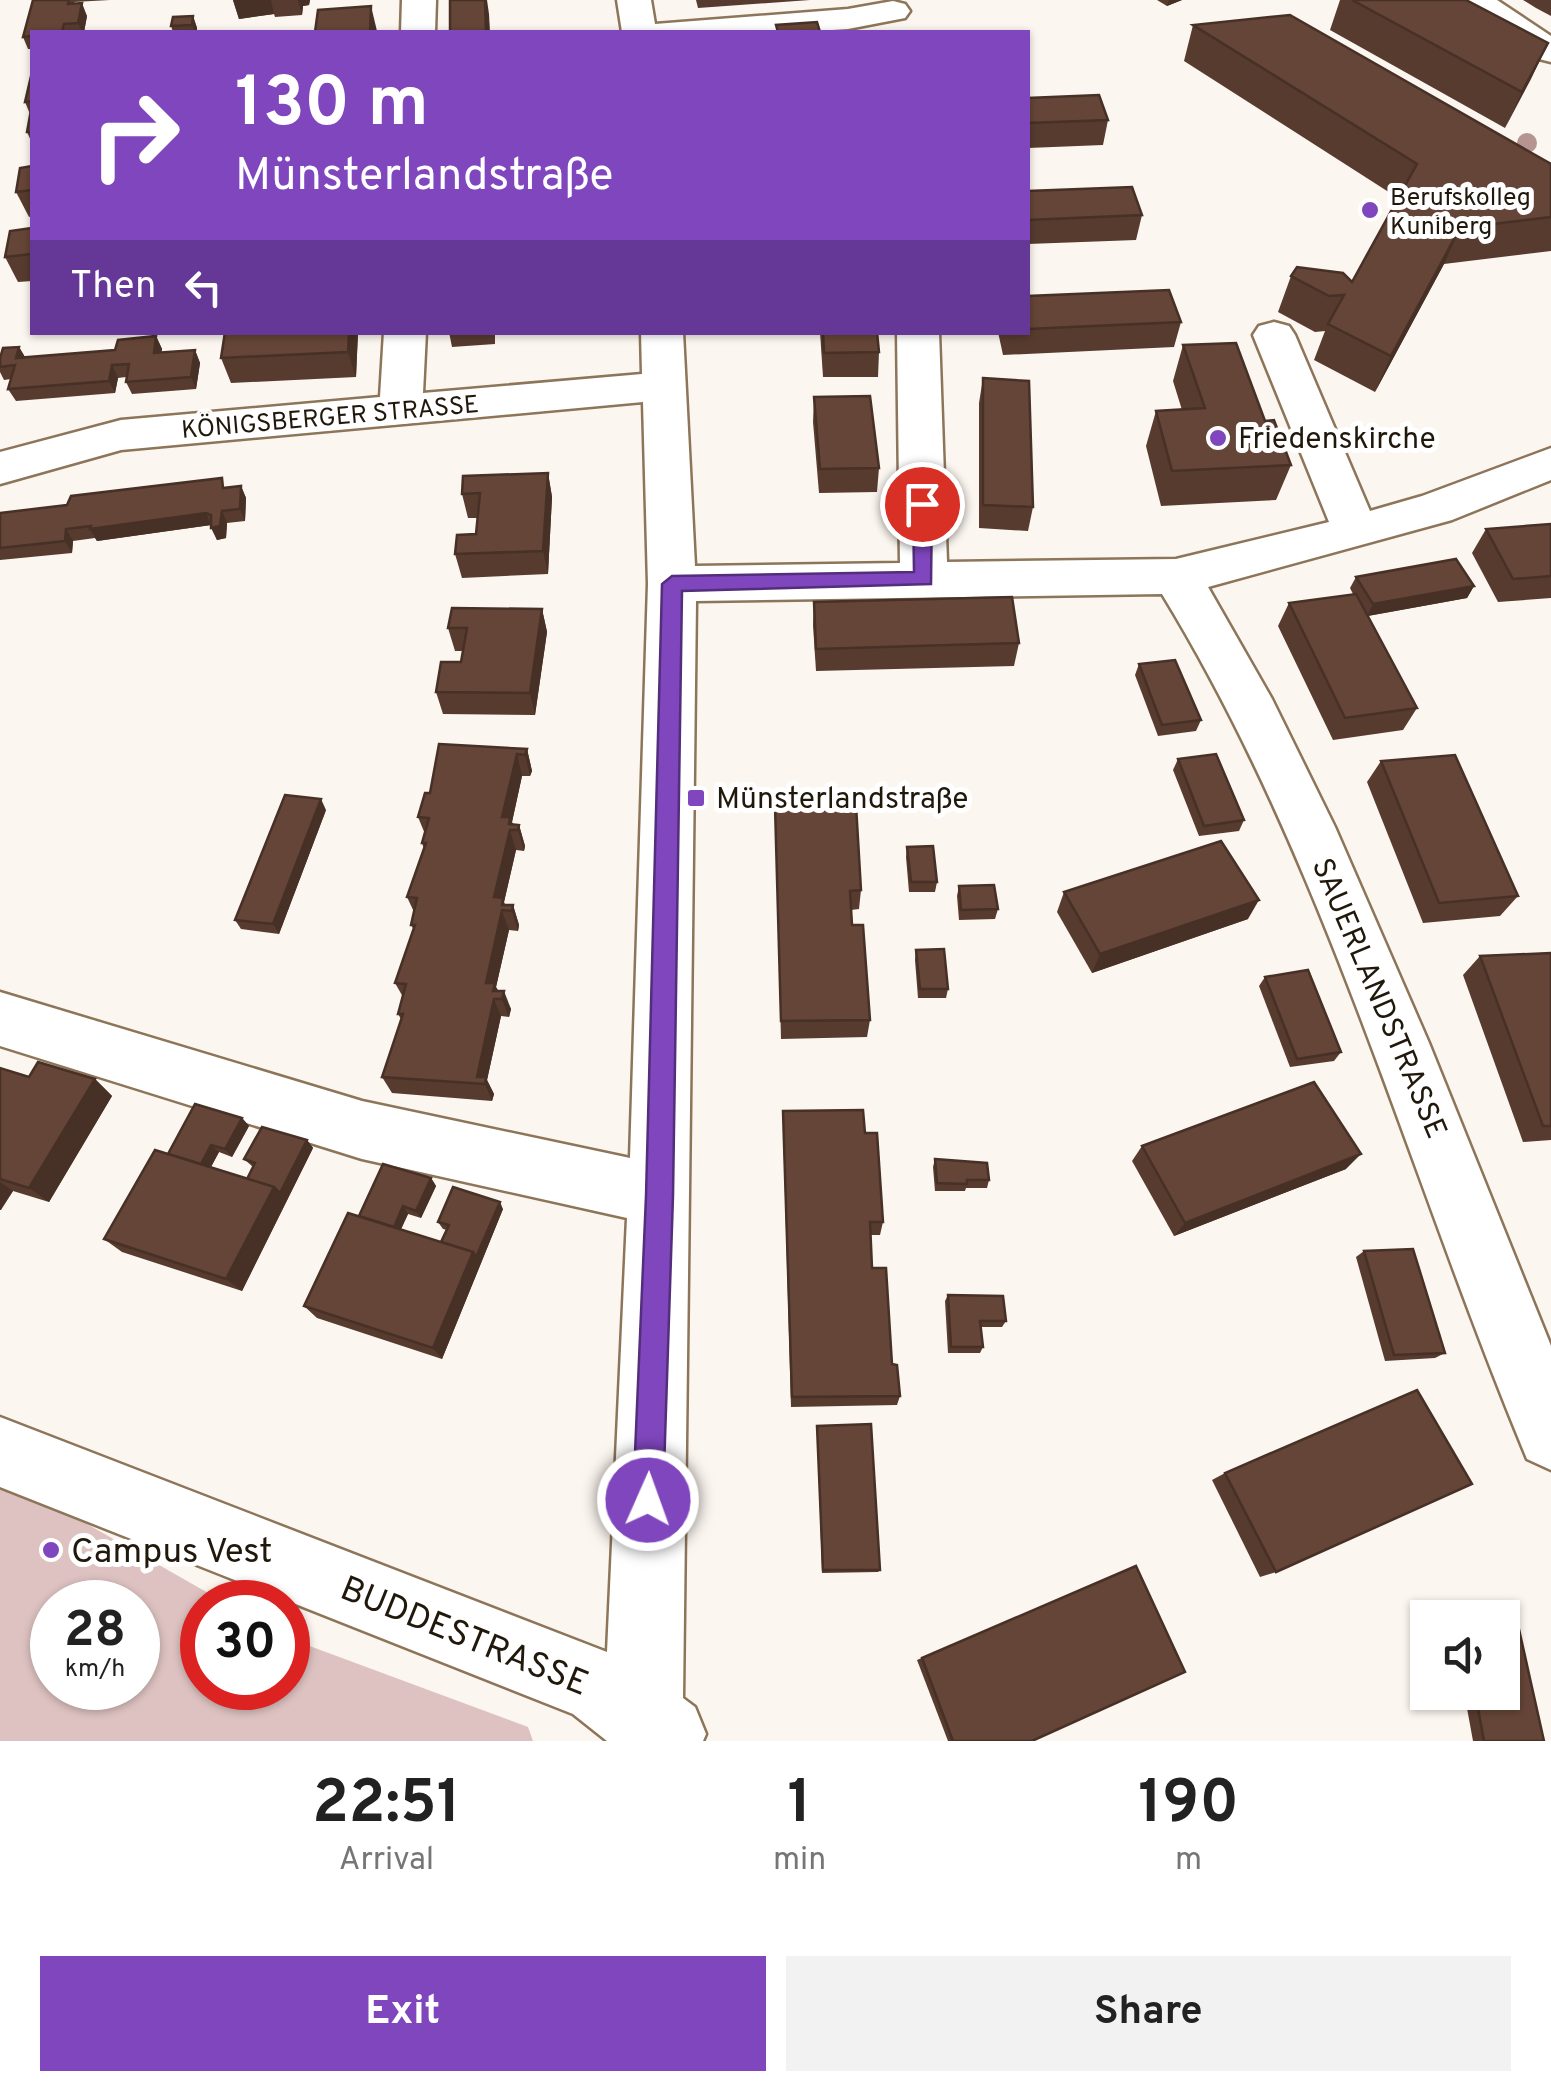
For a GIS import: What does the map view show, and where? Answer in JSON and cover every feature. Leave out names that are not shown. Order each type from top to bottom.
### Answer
[{"type":"street","points":[[418,0],[418,30]]},
{"type":"street","points":[[634,0],[639,30]]},
{"type":"street","points":[[1475,0],[1551,52]]},
{"type":"street","points":[[690,30],[893,11]]},
{"type":"street","points":[[401,409],[406,335]]},
{"type":"street","points":[[656,1733],[644,1615],[660,1196],[672,584],[662,335]]},
{"type":"street","points":[[918,335],[924,579]]},
{"type":"street","points":[[1274,335],[1356,531]]},
{"type":"street","name":"KÖNIGSBERGER STRASSE","points":[[0,468],[121,435],[664,386]]},
{"type":"street","points":[[672,584],[1176,576],[1249,562],[1436,509],[1551,463]]},
{"type":"street","name":"SAUERLANDSTRASSE","points":[[1176,576],[1219,642],[1296,800],[1415,1076],[1551,1435]]},
{"type":"street","points":[[0,1019],[362,1130],[660,1196]]},
{"type":"street","name":"BUDDESTRASSE","points":[[0,1452],[598,1686],[656,1733]]},
{"type":"shaded area","points":[[0,1488],[73,1516],[185,1580],[180,1580],[180,1710],[310,1710],[310,1646],[528,1727],[533,1741],[0,1741]]},
{"type":"building","points":[[33,0],[82,3],[78,23],[64,24],[62,30],[30,30],[30,36],[23,37]]},
{"type":"building","points":[[450,0],[485,0],[486,30],[450,30]]},
{"type":"building","points":[[1352,0],[1466,0],[1548,43],[1522,92]]},
{"type":"building","points":[[371,6],[370,30],[315,30],[318,10]]},
{"type":"building","points":[[1290,15],[1551,164],[1551,217],[1460,228],[1391,356],[1328,324],[1344,295],[1329,296],[1291,276],[1297,267],[1343,273],[1352,282],[1417,164],[1193,25]]},
{"type":"building","points":[[193,16],[192,25],[171,26],[173,17]]},
{"type":"building","points":[[817,22],[819,30],[777,30],[776,25]]},
{"type":"building","points":[[1099,95],[1108,120],[1030,123],[1030,98]]},
{"type":"building","points":[[30,166],[30,190],[16,192],[20,168]]},
{"type":"building","points":[[1132,187],[1142,215],[1030,220],[1030,191]]},
{"type":"building","points":[[30,228],[30,254],[5,257],[10,231]]},
{"type":"building","points":[[1169,290],[1181,322],[1030,329],[1030,296]]},
{"type":"building","points":[[225,335],[349,335],[348,352],[221,358]]},
{"type":"building","points":[[823,335],[877,335],[879,352],[824,353]]},
{"type":"building","points":[[156,336],[154,353],[195,350],[191,377],[126,382],[129,364],[112,365],[109,381],[8,389],[15,365],[0,367],[3,348],[19,347],[16,358],[115,350],[118,340]]},
{"type":"building","points":[[1236,343],[1265,421],[1274,420],[1291,465],[1172,471],[1156,411],[1205,408],[1183,345]]},
{"type":"building","points":[[983,378],[1029,381],[1033,507],[983,505]]},
{"type":"building","points":[[870,396],[879,468],[820,469],[814,397]]},
{"type":"building","points":[[548,473],[543,551],[455,554],[457,535],[476,534],[480,493],[462,494],[463,476]]},
{"type":"building","points":[[222,478],[223,488],[241,486],[240,509],[222,511],[220,526],[211,528],[211,515],[206,513],[66,529],[65,541],[0,548],[0,513],[67,505],[71,496]]},
{"type":"building","points":[[1551,524],[1551,576],[1513,579],[1486,529]]},
{"type":"building","points":[[1456,559],[1474,586],[1373,604],[1356,577]]},
{"type":"building","points":[[1356,594],[1417,708],[1345,718],[1289,603]]},
{"type":"building","points":[[1012,597],[1019,643],[816,649],[814,602]]},
{"type":"building","points":[[452,608],[542,609],[530,693],[436,692],[441,662],[461,662],[467,628],[448,628]]},
{"type":"building","points":[[1175,660],[1201,720],[1162,725],[1139,664]]},
{"type":"building","points":[[439,744],[527,749],[525,755],[517,754],[502,817],[510,817],[509,824],[519,825],[518,830],[510,830],[494,897],[503,898],[502,905],[513,905],[512,911],[502,910],[486,983],[495,983],[493,991],[504,991],[502,999],[494,999],[477,1077],[486,1077],[485,1084],[382,1077],[403,1014],[398,1014],[406,984],[395,983],[415,925],[411,925],[417,898],[407,897],[426,843],[422,843],[429,818],[418,817],[425,793],[430,793]]},
{"type":"building","points":[[1216,754],[1244,820],[1204,826],[1178,759]]},
{"type":"building","points":[[1455,755],[1518,896],[1439,903],[1381,761]]},
{"type":"building","points":[[285,795],[321,799],[273,924],[235,920]]},
{"type":"building","points":[[856,805],[861,890],[850,891],[852,925],[863,925],[870,1020],[781,1021],[775,806]]},
{"type":"building","points":[[1221,841],[1259,900],[1100,954],[1064,892]]},
{"type":"building","points":[[933,846],[937,882],[911,882],[907,847]]},
{"type":"building","points":[[994,885],[998,909],[961,910],[959,886]]},
{"type":"building","points":[[944,949],[948,989],[920,989],[916,950]]},
{"type":"building","points":[[1551,953],[1551,1126],[1543,1126],[1480,956]]},
{"type":"building","points":[[1308,970],[1341,1052],[1297,1059],[1265,977]]},
{"type":"building","points":[[38,1062],[95,1079],[29,1188],[0,1179],[0,1068],[29,1077]]},
{"type":"building","points":[[1314,1082],[1361,1154],[1185,1223],[1142,1146]]},
{"type":"building","points":[[195,1104],[242,1118],[225,1149],[211,1145],[201,1164],[168,1154]]},
{"type":"building","points":[[863,1110],[865,1133],[877,1133],[883,1222],[870,1222],[872,1268],[886,1268],[892,1364],[897,1365],[900,1396],[792,1397],[783,1111]]},
{"type":"building","points":[[262,1127],[307,1140],[280,1193],[274,1187],[247,1179],[255,1163],[244,1159]]},
{"type":"building","points":[[155,1150],[274,1187],[226,1279],[104,1239]]},
{"type":"building","points":[[935,1159],[987,1163],[989,1180],[937,1183]]},
{"type":"building","points":[[383,1164],[431,1178],[416,1211],[403,1206],[394,1227],[359,1216]]},
{"type":"building","points":[[453,1187],[500,1202],[476,1257],[473,1252],[441,1242],[449,1225],[438,1222]]},
{"type":"building","points":[[348,1213],[473,1252],[433,1348],[304,1306]]},
{"type":"building","points":[[1413,1249],[1445,1353],[1394,1355],[1364,1251]]},
{"type":"building","points":[[948,1295],[1003,1296],[1006,1321],[980,1321],[983,1347],[951,1347]]},
{"type":"building","points":[[1417,1390],[1472,1484],[1276,1572],[1225,1473]]},
{"type":"building","points":[[871,1424],[880,1570],[823,1570],[817,1426]]},
{"type":"building","points":[[1136,1566],[1185,1672],[1032,1741],[953,1741],[922,1658]]},
{"type":"building","points":[[1520,1634],[1544,1741],[1484,1741],[1478,1710],[1520,1710]]},
{"type":"place","name":"Berufskolleg Kuniberg","points":[[1370,210]]},
{"type":"place","name":"Friedenskirche","points":[[1218,438]]},
{"type":"place","name":"Münsterlandstraße","points":[[696,798]]},
{"type":"place","name":"Campus Vest","points":[[51,1550]]},
{"type":"route","points":[[648,1500],[660,1196],[672,584],[924,579],[922,504]]}]
